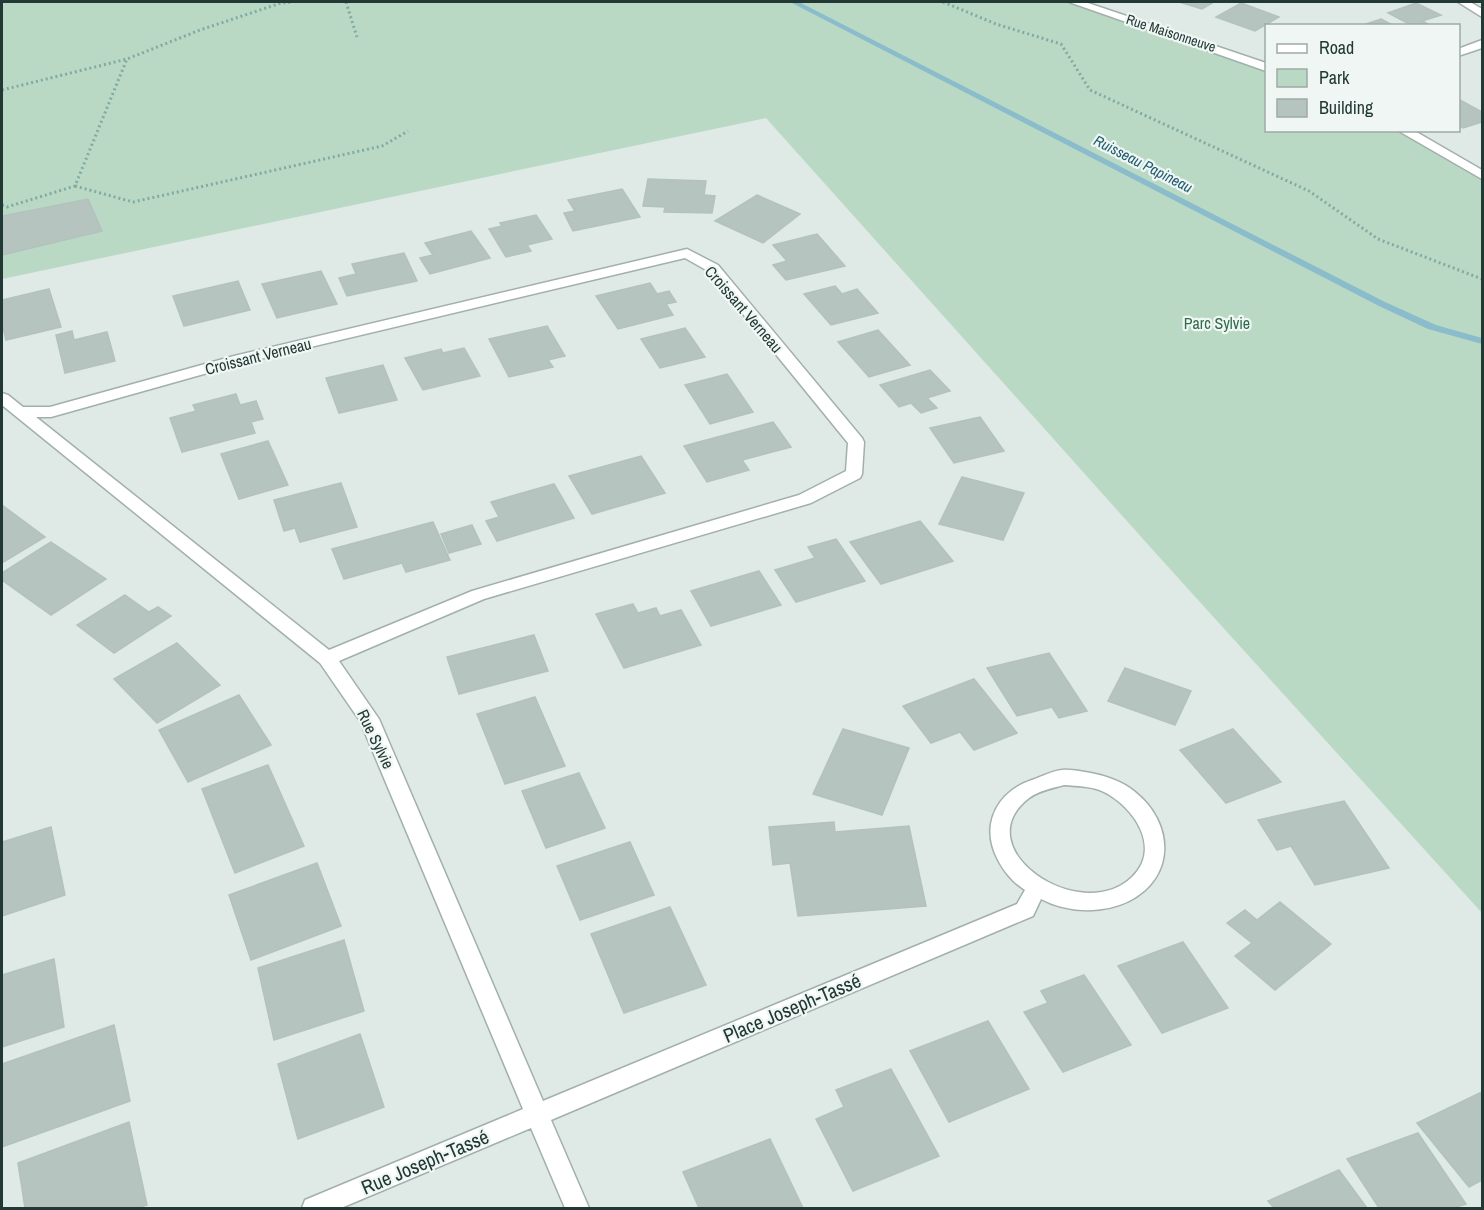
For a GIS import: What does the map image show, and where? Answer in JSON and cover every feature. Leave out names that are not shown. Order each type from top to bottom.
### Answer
[{"type":"street","name":"Rue Maisonneuve","points":[[1075,2],[1265,67]]},
{"type":"street","points":[[1462,2],[1482,14]]},
{"type":"street","points":[[1460,51],[1482,44]]},
{"type":"street","points":[[1406,132],[1482,176]]},
{"type":"street","name":"Croissant Verneau","points":[[21,412],[51,412],[239,359],[687,253],[713,268],[856,442],[854,474],[805,499],[478,595],[327,658]]},
{"type":"street","name":"Rue Sylvie","points":[[2,398],[327,658],[369,719],[577,1209]]},
{"type":"street","points":[[1063,777],[1089,780],[1126,796],[1147,818],[1155,836],[1156,856],[1149,874],[1134,889],[1113,899],[1089,902],[1063,899],[1036,888],[1015,871],[1002,851],[998,829],[1004,809],[1017,793],[1038,782],[1063,777]]},
{"type":"street","name":"Place Joseph-Tassé","points":[[536,1116],[1025,910],[1036,888]]},
{"type":"street","name":"Rue Joseph-Tassé","points":[[314,1209],[536,1116]]},
{"type":"path","points":[[2,90],[127,59],[200,30],[281,3],[293,2]]},
{"type":"path","points":[[346,2],[357,37]]},
{"type":"path","points":[[943,2],[996,24],[1061,44],[1090,90],[1309,191],[1378,239],[1482,279]]},
{"type":"path","points":[[75,186],[127,59]]},
{"type":"path","points":[[2,205],[7,207],[75,186],[133,202],[382,146],[408,131]]},
{"type":"green space","name":"Parc Sylvie","points":[[2,2],[1075,2],[1265,67],[1265,132],[1405,132],[1482,175],[1482,913],[766,118],[2,279]]},
{"type":"building","points":[[1179,2],[1214,2],[1202,9]]},
{"type":"building","points":[[1241,3],[1279,17],[1255,31],[1216,17]]},
{"type":"building","points":[[1416,3],[1441,15],[1422,21],[1428,24],[1409,24],[1388,13]]},
{"type":"building","points":[[1381,19],[1390,24],[1366,24]]},
{"type":"building","points":[[1460,100],[1482,112],[1482,122],[1463,128],[1460,126]]},
{"type":"building","points":[[648,179],[706,181],[704,195],[715,196],[712,213],[664,212],[665,207],[643,206]]},
{"type":"building","points":[[622,189],[640,217],[573,231],[564,213],[575,211],[568,200]]},
{"type":"building","points":[[757,195],[800,214],[763,243],[715,221]]},
{"type":"building","points":[[88,199],[102,231],[2,255],[2,216]]},
{"type":"building","points":[[536,215],[552,239],[527,245],[531,251],[506,257],[489,229],[502,226],[500,223]]},
{"type":"building","points":[[471,231],[490,258],[430,274],[420,258],[433,255],[425,243]]},
{"type":"building","points":[[817,234],[845,266],[786,280],[773,265],[787,261],[773,245]]},
{"type":"building","points":[[404,253],[417,281],[347,296],[339,278],[356,274],[352,264]]},
{"type":"building","points":[[321,271],[337,304],[277,318],[262,284]]},
{"type":"building","points":[[238,281],[250,310],[184,326],[173,296]]},
{"type":"building","points":[[650,283],[657,294],[669,291],[676,302],[666,304],[673,315],[618,329],[596,296]]},
{"type":"building","points":[[835,286],[842,294],[857,289],[878,313],[831,325],[804,294]]},
{"type":"building","points":[[49,289],[61,327],[6,340],[2,324],[2,300]]},
{"type":"building","points":[[547,326],[565,356],[548,360],[553,367],[509,377],[489,339]]},
{"type":"building","points":[[685,328],[705,357],[660,368],[641,339]]},
{"type":"building","points":[[878,330],[910,365],[869,377],[838,342]]},
{"type":"building","points":[[72,331],[74,340],[107,332],[115,361],[65,373],[56,335]]},
{"type":"building","points":[[464,348],[480,376],[423,390],[405,358],[441,349],[443,353]]},
{"type":"building","points":[[383,365],[397,400],[339,413],[326,378]]},
{"type":"building","points":[[930,370],[950,391],[927,398],[937,408],[921,413],[911,403],[899,407],[880,385]]},
{"type":"building","points":[[727,374],[753,412],[710,424],[685,385]]},
{"type":"building","points":[[236,394],[240,405],[256,401],[263,419],[251,422],[255,433],[182,452],[170,418],[196,411],[193,405]]},
{"type":"building","points":[[980,417],[1004,451],[954,463],[930,428]]},
{"type":"building","points":[[773,422],[791,447],[742,460],[749,470],[707,482],[684,446]]},
{"type":"building","points":[[268,441],[288,485],[239,499],[221,454]]},
{"type":"building","points":[[641,456],[665,493],[592,514],[569,476]]},
{"type":"building","points":[[962,477],[1024,493],[1003,540],[939,524]]},
{"type":"building","points":[[341,483],[357,527],[300,542],[295,528],[284,531],[274,500]]},
{"type":"building","points":[[554,484],[574,518],[497,541],[486,521],[499,517],[491,502]]},
{"type":"building","points":[[2,505],[45,537],[2,563]]},
{"type":"building","points":[[920,521],[953,561],[881,584],[850,542]]},
{"type":"building","points":[[433,522],[450,560],[406,572],[402,563],[344,579],[332,549]]},
{"type":"building","points":[[472,525],[481,544],[449,553],[441,534]]},
{"type":"building","points":[[836,539],[865,581],[796,602],[775,570],[815,558],[808,547]]},
{"type":"building","points":[[51,542],[106,579],[51,615],[2,580],[2,573]]},
{"type":"building","points":[[759,571],[781,605],[711,626],[691,591]]},
{"type":"building","points":[[125,595],[149,612],[158,607],[171,616],[114,653],[77,625]]},
{"type":"building","points":[[633,604],[638,613],[656,608],[660,616],[681,610],[701,645],[624,668],[596,614]]},
{"type":"building","points":[[534,635],[548,671],[459,694],[447,657]]},
{"type":"building","points":[[177,643],[220,685],[157,723],[114,679]]},
{"type":"building","points":[[1049,653],[1087,711],[1059,718],[1052,707],[1017,716],[987,668]]},
{"type":"building","points":[[1125,668],[1191,691],[1175,725],[1108,701]]},
{"type":"building","points":[[974,679],[1017,733],[974,750],[960,732],[931,743],[903,706]]},
{"type":"building","points":[[239,695],[271,745],[188,782],[159,730]]},
{"type":"building","points":[[535,697],[565,766],[505,784],[477,714]]},
{"type":"building","points":[[843,729],[909,748],[882,815],[813,794]]},
{"type":"building","points":[[1233,729],[1281,782],[1226,803],[1180,750]]},
{"type":"building","points":[[268,765],[304,846],[235,873],[202,789]]},
{"type":"building","points":[[579,773],[605,828],[546,848],[522,791]]},
{"type":"building","points":[[1344,801],[1389,868],[1315,885],[1291,846],[1277,850],[1258,820]]},
{"type":"building","points":[[834,822],[835,832],[909,826],[926,906],[798,916],[790,863],[773,865],[769,827]]},
{"type":"building","points":[[51,827],[65,895],[2,916],[2,842]]},
{"type":"building","points":[[630,842],[654,895],[580,920],[557,866]]},
{"type":"building","points":[[317,863],[341,926],[251,960],[229,895]]},
{"type":"building","points":[[1280,902],[1331,944],[1275,990],[1235,956],[1252,943],[1227,923],[1245,910],[1257,920]]},
{"type":"building","points":[[670,907],[706,985],[624,1013],[591,934]]},
{"type":"building","points":[[344,940],[364,1011],[274,1040],[258,968]]},
{"type":"building","points":[[1183,942],[1228,1008],[1162,1033],[1118,966]]},
{"type":"building","points":[[54,959],[64,1027],[2,1047],[2,975]]},
{"type":"building","points":[[1084,975],[1131,1045],[1063,1072],[1024,1012],[1048,1003],[1041,991]]},
{"type":"building","points":[[988,1021],[1029,1089],[949,1122],[910,1051]]},
{"type":"building","points":[[114,1025],[130,1101],[2,1147],[2,1064]]},
{"type":"building","points":[[360,1034],[384,1107],[298,1139],[278,1064]]},
{"type":"building","points":[[891,1069],[939,1156],[853,1191],[816,1119],[844,1107],[836,1090]]},
{"type":"building","points":[[1482,1092],[1482,1180],[1469,1187],[1417,1123]]},
{"type":"building","points":[[129,1122],[147,1205],[137,1208],[25,1208],[18,1163]]},
{"type":"building","points":[[1418,1133],[1466,1204],[1453,1208],[1379,1208],[1347,1159]]},
{"type":"building","points":[[770,1139],[803,1208],[699,1208],[683,1172]]},
{"type":"building","points":[[1339,1170],[1367,1208],[1274,1208],[1268,1201]]},
{"type":"waterway","name":"Ruisseau Papineau","points":[[794,2],[1382,304],[1432,327],[1482,341]]}]
